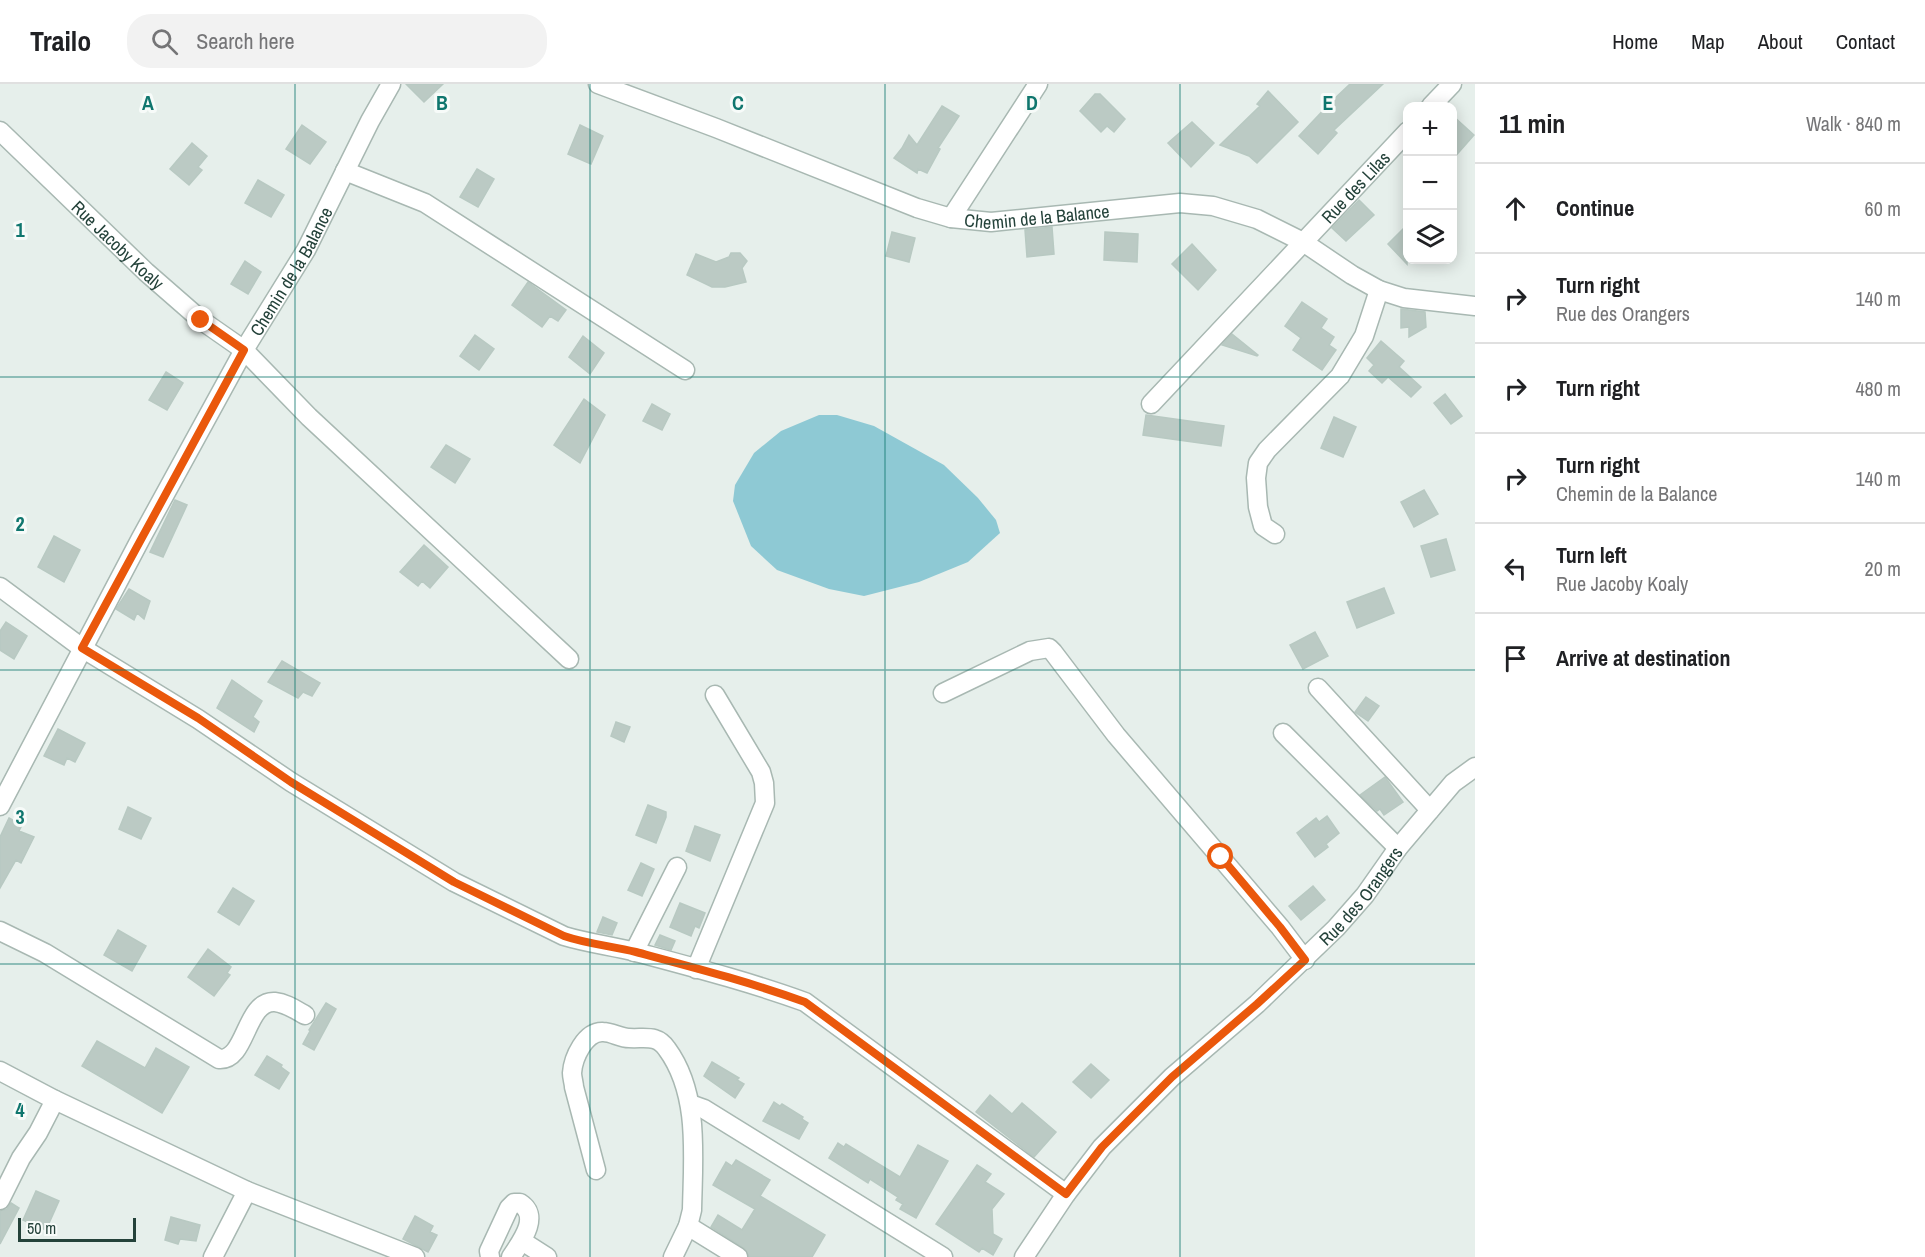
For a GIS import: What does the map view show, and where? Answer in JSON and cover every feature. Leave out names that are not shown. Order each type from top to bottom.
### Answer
[{"type":"street","name":"Chemin de la Balance","points":[[0,806],[82,648],[244,350],[306,250],[370,121],[391,84]]},
{"type":"street","name":"Chemin de la Balance","points":[[598,84],[917,208],[951,218],[991,222],[1180,203],[1213,206],[1257,219],[1302,242],[1379,290],[1404,298],[1475,306]]},
{"type":"street","points":[[951,218],[1038,84]]},
{"type":"street","points":[[1435,102],[1452,84]]},
{"type":"street","name":"Rue Jacoby Koaly","points":[[0,131],[146,272],[201,320],[244,350],[309,417],[569,659]]},
{"type":"street","name":"Rue des Lilas","points":[[1151,404],[1403,135]]},
{"type":"street","points":[[345,171],[425,203],[685,370]]},
{"type":"street","points":[[1275,534],[1263,526],[1260,518],[1256,493],[1258,463],[1267,450],[1340,376],[1364,336],[1379,290]]},
{"type":"street","points":[[0,587],[82,648],[198,718],[291,782],[454,882],[564,936],[582,942],[634,952],[772,990],[805,1002],[1066,1194]]},
{"type":"street","points":[[943,693],[1030,651],[1048,648],[1116,735],[1266,910],[1305,960]]},
{"type":"street","points":[[1318,688],[1430,810]]},
{"type":"street","points":[[696,969],[765,803],[761,772],[715,695]]},
{"type":"street","points":[[1283,734],[1398,848]]},
{"type":"street","name":"Rue des Orangers","points":[[1024,1257],[1066,1194],[1102,1147],[1172,1077],[1305,960],[1365,896],[1398,848],[1459,777],[1475,767]]},
{"type":"street","points":[[634,952],[677,867]]},
{"type":"street","points":[[0,931],[45,953],[219,1059],[225,1059],[234,1053],[255,1014],[264,1004],[272,1002],[282,1004],[305,1015]]},
{"type":"street","points":[[596,1170],[572,1073],[575,1058],[589,1037],[596,1033],[602,1032],[629,1039],[654,1038],[662,1042],[680,1071],[690,1104],[692,1210],[688,1226],[673,1257]]},
{"type":"street","points":[[0,1071],[55,1100],[247,1191],[415,1257]]},
{"type":"street","points":[[0,1200],[21,1158],[38,1133],[55,1100]]},
{"type":"street","points":[[690,1104],[704,1109],[943,1257]]},
{"type":"street","points":[[213,1257],[247,1191]]},
{"type":"street","points":[[490,1257],[489,1251],[509,1208],[517,1202],[525,1206],[531,1220],[522,1241],[511,1257]]},
{"type":"street","points":[[688,1226],[738,1257]]},
{"type":"street","points":[[522,1241],[547,1257]]},
{"type":"water","points":[[819,415],[837,415],[874,426],[944,465],[978,498],[996,520],[1000,533],[968,562],[919,582],[864,596],[829,589],[777,570],[751,546],[733,501],[735,485],[754,453],[781,431]]},
{"type":"building","points":[[406,84],[443,84],[424,102]]},
{"type":"building","points":[[1350,84],[1383,84],[1334,130],[1337,133],[1318,154],[1299,136]]},
{"type":"building","points":[[1268,91],[1298,122],[1257,163],[1249,156],[1220,145],[1260,106],[1257,104]]},
{"type":"building","points":[[1095,94],[1100,94],[1125,119],[1114,132],[1107,126],[1101,132],[1080,111]]},
{"type":"building","points":[[942,106],[959,116],[938,148],[940,149],[927,173],[918,169],[917,173],[894,158],[909,135],[917,145]]},
{"type":"building","points":[[1457,120],[1474,135],[1457,154]]},
{"type":"building","points":[[1192,122],[1214,143],[1191,167],[1168,143]]},
{"type":"building","points":[[302,125],[326,142],[310,164],[286,149]]},
{"type":"building","points":[[580,125],[603,136],[591,164],[568,154]]},
{"type":"building","points":[[192,143],[207,156],[198,167],[202,170],[189,185],[170,169]]},
{"type":"building","points":[[477,169],[494,179],[478,207],[460,197]]},
{"type":"building","points":[[258,180],[284,195],[271,217],[245,203]]},
{"type":"building","points":[[1359,200],[1374,215],[1346,241],[1332,228]]},
{"type":"building","points":[[1052,227],[1054,254],[1027,257],[1025,230]]},
{"type":"building","points":[[1403,229],[1403,260],[1388,244]]},
{"type":"building","points":[[892,232],[915,238],[909,262],[886,256]]},
{"type":"building","points":[[1105,232],[1138,234],[1137,262],[1104,260]]},
{"type":"building","points":[[1192,244],[1216,270],[1198,290],[1172,264]]},
{"type":"building","points":[[731,253],[740,253],[747,261],[742,268],[746,282],[725,287],[712,287],[687,275],[696,254],[716,262],[729,257]]},
{"type":"building","points":[[245,261],[261,272],[248,294],[231,284]]},
{"type":"building","points":[[528,282],[566,310],[558,321],[550,316],[542,327],[512,305]]},
{"type":"building","points":[[1302,302],[1327,319],[1321,328],[1334,337],[1329,345],[1336,350],[1322,370],[1293,350],[1301,338],[1285,326]]},
{"type":"building","points":[[1401,309],[1425,312],[1426,327],[1409,337],[1409,327],[1401,328]]},
{"type":"building","points":[[1232,334],[1258,355],[1222,345]]},
{"type":"building","points":[[475,335],[494,349],[479,370],[460,356]]},
{"type":"building","points":[[583,336],[604,353],[590,374],[569,357]]},
{"type":"building","points":[[1381,341],[1404,361],[1399,367],[1421,387],[1411,397],[1388,377],[1382,383],[1369,371],[1374,365],[1367,358]]},
{"type":"building","points":[[166,372],[183,383],[167,410],[149,400]]},
{"type":"building","points":[[1445,394],[1462,416],[1451,424],[1434,403]]},
{"type":"building","points":[[584,399],[605,415],[580,463],[554,445]]},
{"type":"building","points":[[652,404],[670,414],[662,430],[643,421]]},
{"type":"building","points":[[1146,415],[1224,426],[1221,446],[1143,435]]},
{"type":"building","points":[[1334,417],[1356,427],[1343,457],[1321,448]]},
{"type":"building","points":[[446,445],[470,459],[455,483],[431,467]]},
{"type":"building","points":[[1424,490],[1438,514],[1414,527],[1401,502]]},
{"type":"building","points":[[175,500],[187,505],[163,557],[150,552]]},
{"type":"building","points":[[54,536],[80,550],[64,582],[38,567]]},
{"type":"building","points":[[1446,539],[1455,570],[1431,577],[1421,546]]},
{"type":"building","points":[[424,545],[448,567],[430,588],[422,581],[418,586],[400,572]]},
{"type":"building","points":[[1384,588],[1394,613],[1357,628],[1347,602]]},
{"type":"building","points":[[129,589],[150,601],[144,619],[137,613],[134,620],[116,609]]},
{"type":"building","points":[[6,622],[27,636],[14,659],[0,650],[0,631]]},
{"type":"building","points":[[1315,632],[1328,656],[1303,669],[1290,645]]},
{"type":"building","points":[[282,661],[320,683],[312,696],[303,692],[298,698],[268,682]]},
{"type":"building","points":[[232,680],[262,701],[253,717],[259,722],[254,732],[217,708]]},
{"type":"building","points":[[1366,697],[1379,706],[1368,721],[1355,712]]},
{"type":"building","points":[[616,722],[630,727],[624,742],[611,736]]},
{"type":"building","points":[[58,729],[85,743],[75,762],[67,758],[64,765],[44,756]]},
{"type":"building","points":[[1385,777],[1403,802],[1384,815],[1380,809],[1377,811],[1360,795]]},
{"type":"building","points":[[648,805],[666,812],[656,843],[636,835]]},
{"type":"building","points":[[128,807],[151,818],[141,839],[119,829]]},
{"type":"building","points":[[1327,816],[1339,833],[1326,844],[1328,847],[1315,857],[1297,833],[1316,818],[1319,822]]},
{"type":"building","points":[[9,818],[22,825],[19,831],[34,837],[21,863],[16,860],[0,888],[0,837]]},
{"type":"building","points":[[695,826],[720,835],[710,861],[686,851]]},
{"type":"building","points":[[641,863],[654,869],[642,896],[628,890]]},
{"type":"building","points":[[1313,886],[1325,900],[1301,920],[1289,906]]},
{"type":"building","points":[[233,888],[254,901],[239,925],[218,912]]},
{"type":"building","points":[[680,903],[705,913],[699,928],[695,926],[691,936],[670,927]]},
{"type":"building","points":[[603,917],[617,923],[612,935],[597,932]]},
{"type":"building","points":[[118,930],[146,946],[132,971],[104,955]]},
{"type":"building","points":[[660,935],[675,941],[671,950],[655,945]]},
{"type":"building","points":[[208,949],[231,967],[227,973],[230,975],[214,996],[188,977]]},
{"type":"building","points":[[326,1003],[336,1009],[314,1050],[303,1044]]},
{"type":"building","points":[[97,1041],[145,1068],[156,1048],[189,1067],[162,1113],[82,1066]]},
{"type":"building","points":[[267,1056],[282,1065],[281,1067],[289,1073],[279,1089],[255,1075]]},
{"type":"building","points":[[712,1062],[739,1078],[737,1080],[744,1084],[735,1098],[704,1076]]},
{"type":"building","points":[[1091,1064],[1109,1080],[1091,1098],[1073,1082]]},
{"type":"building","points":[[990,1095],[1012,1114],[1022,1103],[1056,1132],[1034,1157],[976,1112]]},
{"type":"building","points":[[774,1102],[780,1106],[782,1104],[803,1117],[802,1119],[808,1123],[799,1139],[763,1121]]},
{"type":"building","points":[[838,1143],[844,1147],[846,1144],[900,1177],[918,1145],[948,1161],[916,1218],[900,1209],[903,1204],[896,1200],[898,1197],[870,1179],[868,1183],[829,1158]]},
{"type":"building","points":[[736,1160],[770,1180],[760,1196],[825,1235],[812,1257],[749,1257],[744,1248],[711,1227],[718,1215],[742,1230],[755,1209],[713,1185],[726,1162],[732,1166]]},
{"type":"building","points":[[977,1165],[991,1174],[985,1182],[1004,1194],[992,1209],[993,1234],[1002,1239],[993,1255],[982,1248],[979,1252],[936,1224]]},
{"type":"building","points":[[36,1191],[59,1201],[46,1230],[23,1220]]},
{"type":"building","points":[[11,1203],[19,1208],[0,1244],[0,1211],[7,1209]]},
{"type":"building","points":[[415,1216],[433,1226],[430,1232],[437,1235],[428,1252],[403,1239]]},
{"type":"building","points":[[171,1217],[200,1225],[196,1241],[180,1239],[178,1244],[165,1240]]},
{"type":"route","points":[[201,320],[244,350],[82,648],[198,718],[291,782],[454,882],[564,936],[582,942],[634,952],[772,990],[805,1002],[1066,1194],[1102,1147],[1172,1077],[1305,960],[1221,857]]}]
